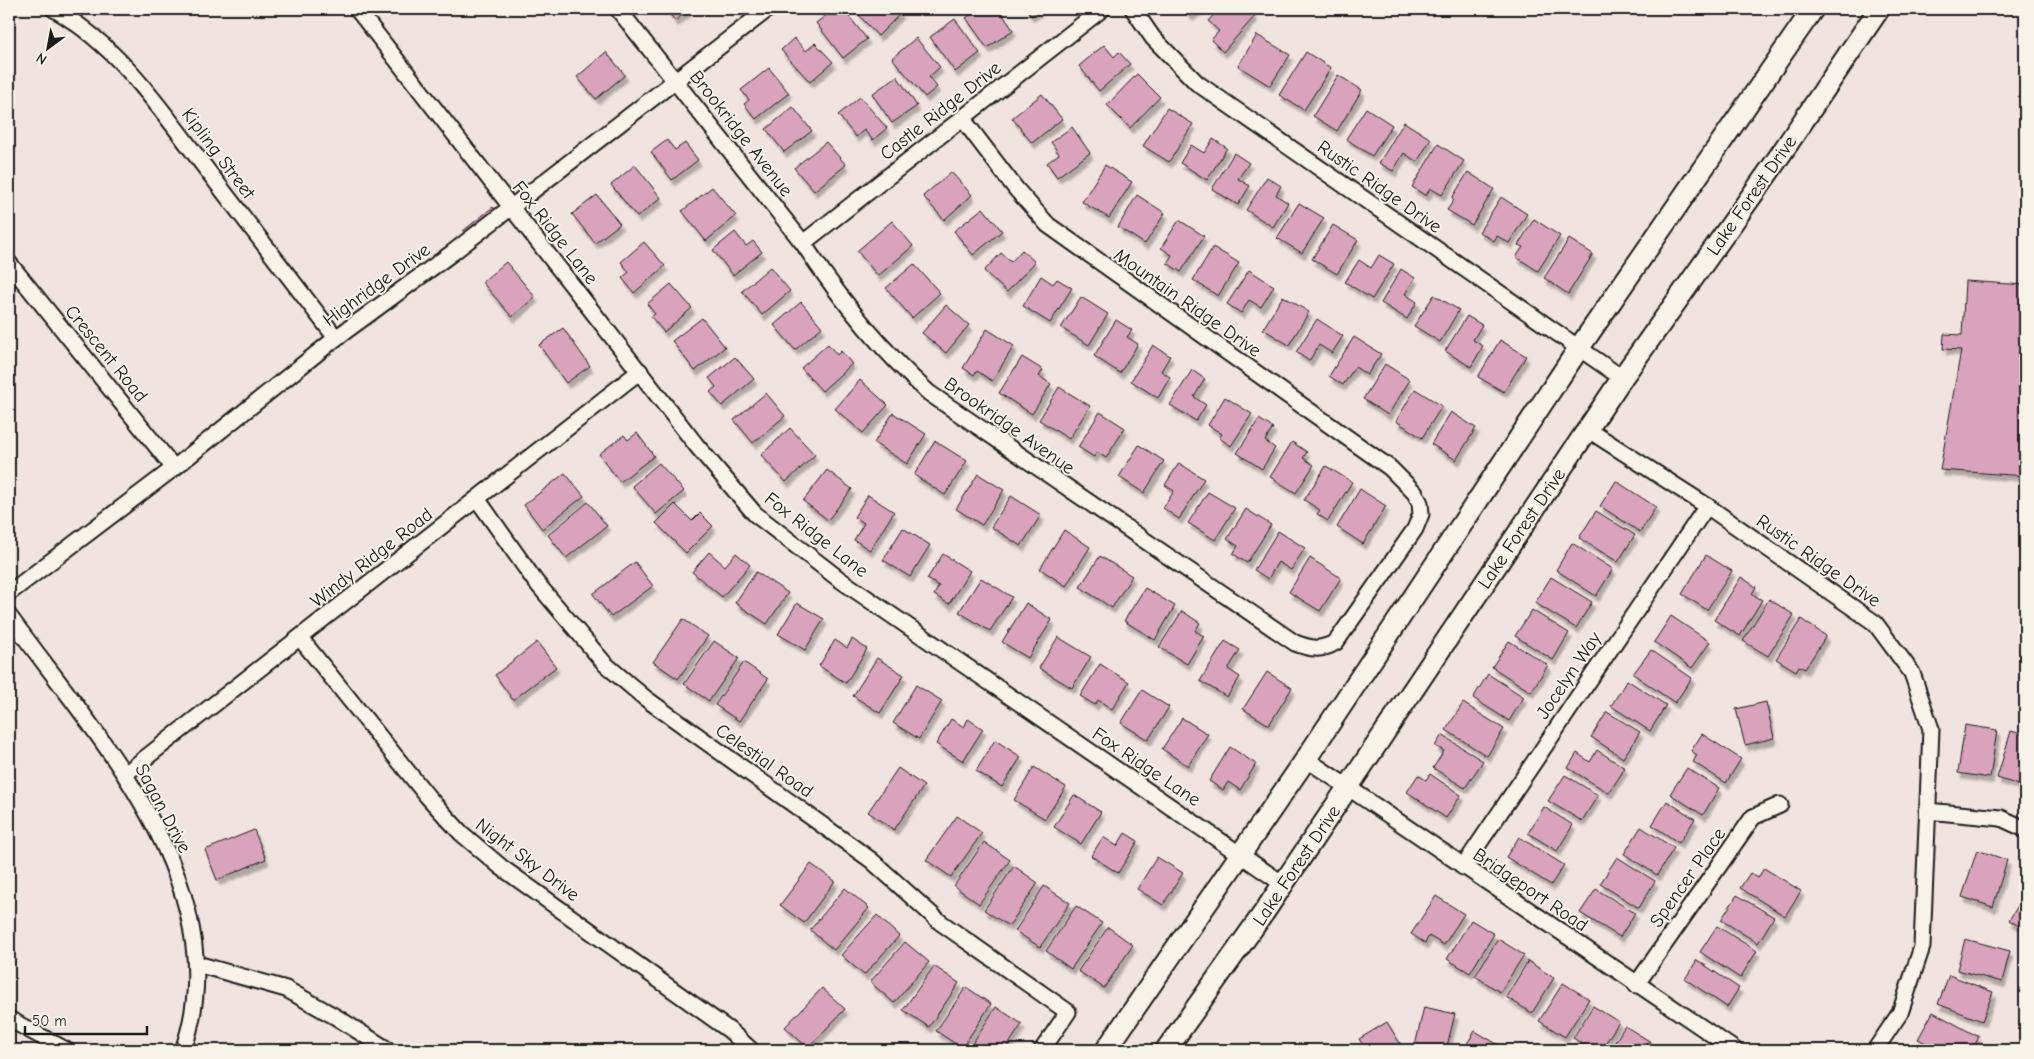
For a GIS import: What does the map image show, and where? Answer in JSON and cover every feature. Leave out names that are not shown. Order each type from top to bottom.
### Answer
[{"type":"main road","points":[[1106,1050],[1306,759],[1579,348],[1813,9]]},
{"type":"main road","name":"Lake Forest Drive","points":[[1166,1050],[1283,884],[1587,429],[1770,170],[1879,9]]},
{"type":"street","name":"Kipling Street","points":[[54,9],[72,19],[106,46],[145,89],[336,338]]},
{"type":"street","name":"Fox Ridge Lane","points":[[357,9],[697,446],[755,514],[839,579],[1283,884]]},
{"type":"street","name":"Brookridge Avenue","points":[[618,9],[803,243],[838,294],[903,370],[929,393],[1295,643],[1310,649],[1328,647],[1336,642],[1348,628],[1415,529],[1421,514],[1415,493]]},
{"type":"street","name":"Highridge Drive","points":[[9,593],[174,468],[336,338],[511,208],[768,9]]},
{"type":"street","name":"Castle Ridge Drive","points":[[803,243],[1102,9]]},
{"type":"street","name":"Rustic Ridge Drive","points":[[1133,9],[1153,38],[1197,83],[1622,378]]},
{"type":"street","name":"Mountain Ridge Drive","points":[[962,118],[1016,189],[1048,226],[1390,468],[1415,493]]},
{"type":"street","name":"Crescent Road","points":[[9,263],[174,468]]},
{"type":"street","name":"Windy Ridge Road","points":[[125,774],[478,500],[640,371]]},
{"type":"street","name":"Rustic Ridge Drive","points":[[1587,429],[1707,506],[1875,623],[1912,674],[1931,729],[1922,947],[1900,1013],[1875,1050]]},
{"type":"street","name":"Celestial Road","points":[[478,500],[535,581],[605,664],[618,676],[645,698],[871,860],[964,939],[1068,1012],[1042,1050]]},
{"type":"street","name":"Jocelyn Way","points":[[1463,866],[1707,506]]},
{"type":"street","name":"Sagan Drive","points":[[9,616],[125,774],[163,845],[178,880],[190,917],[197,964],[196,998],[190,1032],[184,1050]]},
{"type":"street","name":"Night Sky Drive","points":[[300,638],[428,797],[461,833],[501,867],[729,1030],[751,1050]]},
{"type":"street","name":"Bridgeport Road","points":[[1306,759],[1636,985],[1735,1050]]},
{"type":"street","name":"Spencer Place","points":[[1636,985],[1753,817],[1780,805]]},
{"type":"street","points":[[1927,811],[2001,818],[2025,829]]},
{"type":"street","points":[[197,964],[286,989],[336,1017],[388,1050]]},
{"type":"street","points":[[9,1019],[66,1050]]},
{"type":"building","points":[[666,9],[690,9],[675,21]]},
{"type":"building","points":[[834,9],[843,9],[867,39],[843,58],[816,23]]},
{"type":"building","points":[[864,9],[897,9],[901,13],[878,36],[858,14]]},
{"type":"building","points":[[979,9],[999,9],[1013,30],[987,48],[966,18]]},
{"type":"building","points":[[1026,9],[1041,9],[1031,16]]},
{"type":"building","points":[[1184,9],[1199,9],[1190,16]]},
{"type":"building","points":[[1219,9],[1247,9],[1255,16],[1223,52],[1211,40],[1219,31],[1208,21]]},
{"type":"building","points":[[955,19],[980,53],[955,72],[930,37]]},
{"type":"building","points":[[1257,35],[1290,55],[1270,86],[1238,66]]},
{"type":"building","points":[[794,38],[806,51],[815,43],[833,62],[810,82],[781,50]]},
{"type":"building","points":[[916,38],[940,67],[929,77],[937,87],[925,97],[892,58]]},
{"type":"building","points":[[1104,45],[1114,57],[1119,52],[1130,64],[1099,91],[1079,66]]},
{"type":"building","points":[[606,52],[625,75],[596,99],[577,77]]},
{"type":"building","points":[[1306,52],[1331,68],[1304,110],[1279,95]]},
{"type":"building","points":[[769,68],[789,93],[756,119],[744,104],[749,100],[741,90]]},
{"type":"building","points":[[1137,74],[1160,97],[1130,128],[1107,105]]},
{"type":"building","points":[[1338,75],[1362,90],[1337,131],[1313,116]]},
{"type":"building","points":[[897,76],[917,106],[892,123],[872,94]]},
{"type":"building","points":[[1042,94],[1062,119],[1032,143],[1012,118]]},
{"type":"building","points":[[860,97],[887,128],[873,140],[864,130],[856,137],[838,115]]},
{"type":"building","points":[[793,107],[812,131],[784,152],[766,129]]},
{"type":"building","points":[[1167,108],[1193,124],[1169,162],[1143,146]]},
{"type":"building","points":[[1366,108],[1392,125],[1372,156],[1346,139]]},
{"type":"building","points":[[1404,122],[1431,139],[1417,162],[1404,153],[1393,171],[1379,163]]},
{"type":"building","points":[[1072,127],[1090,153],[1057,177],[1047,163],[1059,154],[1051,142]]},
{"type":"building","points":[[1213,139],[1227,148],[1207,180],[1180,163],[1191,145],[1204,153]]},
{"type":"building","points":[[667,140],[675,150],[685,143],[698,160],[672,180],[651,152]]},
{"type":"building","points":[[826,142],[846,165],[814,191],[794,168]]},
{"type":"building","points":[[1438,144],[1464,161],[1442,195],[1430,188],[1426,196],[1412,187]]},
{"type":"building","points":[[1234,153],[1249,163],[1238,179],[1250,186],[1238,205],[1212,189]]},
{"type":"building","points":[[635,165],[661,198],[637,217],[611,185]]},
{"type":"building","points":[[1105,165],[1132,182],[1109,218],[1082,202]]},
{"type":"building","points":[[951,172],[972,195],[944,220],[923,196]]},
{"type":"building","points":[[1468,172],[1494,189],[1472,225],[1447,210]]},
{"type":"building","points":[[1267,177],[1281,186],[1276,195],[1288,203],[1273,227],[1246,210]]},
{"type":"building","points":[[712,187],[736,216],[706,241],[682,211]]},
{"type":"building","points":[[597,195],[620,224],[595,243],[572,214]]},
{"type":"building","points":[[1137,195],[1165,213],[1145,244],[1118,227]]},
{"type":"building","points":[[1501,197],[1527,214],[1509,243],[1497,236],[1494,241],[1479,232]]},
{"type":"building","points":[[1299,203],[1324,218],[1302,253],[1277,238]]},
{"type":"building","points":[[493,207],[498,214],[468,238],[463,231]]},
{"type":"building","points":[[983,208],[1002,231],[973,255],[954,231]]},
{"type":"building","points":[[1534,219],[1560,236],[1538,271],[1516,257],[1523,247],[1518,245]]},
{"type":"building","points":[[1179,220],[1204,236],[1181,272],[1167,263],[1172,255],[1161,248]]},
{"type":"building","points":[[892,221],[913,246],[878,276],[857,251]]},
{"type":"building","points":[[1333,225],[1358,240],[1337,274],[1312,259]]},
{"type":"building","points":[[735,232],[746,246],[753,241],[762,252],[733,275],[713,250]]},
{"type":"building","points":[[1569,239],[1593,254],[1568,294],[1544,278]]},
{"type":"building","points":[[644,242],[665,266],[634,293],[622,278],[629,272],[621,262]]},
{"type":"building","points":[[1213,247],[1239,263],[1218,296],[1193,280]]},
{"type":"building","points":[[1022,250],[1035,262],[1007,292],[984,271],[1001,253],[1011,262]]},
{"type":"building","points":[[1379,255],[1394,264],[1372,299],[1345,282],[1359,260],[1371,268]]},
{"type":"building","points":[[506,262],[535,297],[512,317],[482,282]]},
{"type":"building","points":[[914,264],[940,293],[912,318],[886,288]]},
{"type":"building","points":[[770,267],[790,291],[762,315],[742,291]]},
{"type":"building","points":[[1401,269],[1415,278],[1405,294],[1417,302],[1407,319],[1381,303]]},
{"type":"building","points":[[1249,270],[1274,286],[1261,307],[1249,300],[1241,313],[1227,304]]},
{"type":"building","points":[[1041,276],[1053,284],[1057,279],[1072,288],[1050,323],[1023,306]]},
{"type":"building","points":[[1965,281],[2025,285],[2025,476],[1940,470],[1961,350],[1943,349],[1944,334],[1962,335]]},
{"type":"building","points":[[671,284],[692,308],[664,332],[651,317],[655,314],[647,304]]},
{"type":"building","points":[[1434,295],[1459,310],[1440,342],[1414,326]]},
{"type":"building","points":[[1283,296],[1309,312],[1289,345],[1263,329]]},
{"type":"building","points":[[1081,297],[1108,314],[1089,345],[1061,328]]},
{"type":"building","points":[[801,302],[822,327],[795,350],[774,325]]},
{"type":"building","points":[[946,305],[969,325],[946,353],[922,333]]},
{"type":"building","points":[[1467,316],[1482,325],[1473,340],[1483,346],[1471,367],[1445,351]]},
{"type":"building","points":[[702,318],[725,347],[695,371],[672,341]]},
{"type":"building","points":[[1317,319],[1343,336],[1332,353],[1319,345],[1309,361],[1296,352]]},
{"type":"building","points":[[1116,320],[1132,330],[1127,337],[1138,344],[1120,373],[1094,356]]},
{"type":"building","points":[[563,328],[590,366],[566,383],[539,345]]},
{"type":"building","points":[[987,329],[1014,346],[992,381],[977,371],[974,375],[963,368]]},
{"type":"building","points":[[1354,337],[1381,354],[1367,375],[1355,367],[1343,385],[1329,376]]},
{"type":"building","points":[[1500,340],[1526,356],[1504,392],[1478,377]]},
{"type":"building","points":[[828,344],[837,355],[841,351],[852,364],[822,391],[801,368]]},
{"type":"building","points":[[1153,345],[1170,356],[1161,371],[1170,377],[1158,398],[1131,381]]},
{"type":"building","points":[[735,357],[754,379],[722,406],[710,392],[716,387],[709,378]]},
{"type":"building","points":[[1022,357],[1043,370],[1039,376],[1051,384],[1032,414],[999,393]]},
{"type":"building","points":[[1385,364],[1410,380],[1388,415],[1363,399]]},
{"type":"building","points":[[1192,370],[1205,379],[1194,397],[1206,405],[1196,421],[1170,405]]},
{"type":"building","points":[[860,380],[888,405],[863,433],[835,409]]},
{"type":"building","points":[[1059,387],[1090,406],[1069,439],[1039,420]]},
{"type":"building","points":[[1415,389],[1442,406],[1422,438],[1396,421]]},
{"type":"building","points":[[766,393],[785,416],[753,443],[734,420]]},
{"type":"building","points":[[1225,397],[1252,414],[1231,446],[1219,438],[1222,434],[1208,425]]},
{"type":"building","points":[[1100,412],[1125,428],[1106,458],[1097,452],[1094,457],[1078,447]]},
{"type":"building","points":[[1451,412],[1476,428],[1456,460],[1431,444]]},
{"type":"building","points":[[893,413],[926,434],[907,464],[874,443]]},
{"type":"building","points":[[1259,419],[1273,428],[1265,441],[1275,448],[1262,469],[1237,453]]},
{"type":"building","points":[[790,428],[815,455],[786,482],[761,455]]},
{"type":"building","points":[[637,433],[654,456],[620,482],[599,454],[624,435],[628,440]]},
{"type":"building","points":[[935,441],[967,461],[945,495],[914,475]]},
{"type":"building","points":[[1292,442],[1307,452],[1303,458],[1314,465],[1296,493],[1270,477]]},
{"type":"building","points":[[1139,445],[1164,461],[1144,493],[1119,477]]},
{"type":"building","points":[[659,463],[684,491],[656,514],[632,486]]},
{"type":"building","points":[[1179,463],[1204,479],[1179,519],[1163,508],[1174,491],[1165,485]]},
{"type":"building","points":[[1326,466],[1352,482],[1328,521],[1317,514],[1320,510],[1304,500]]},
{"type":"building","points":[[827,470],[852,489],[828,520],[803,501]]},
{"type":"building","points":[[565,473],[584,496],[542,529],[524,505]]},
{"type":"building","points":[[978,474],[1004,490],[982,525],[956,509]]},
{"type":"building","points":[[1616,481],[1656,507],[1640,532],[1600,506]]},
{"type":"building","points":[[1360,489],[1386,506],[1363,544],[1337,527]]},
{"type":"building","points":[[1208,492],[1235,508],[1215,540],[1188,523]]},
{"type":"building","points":[[868,495],[894,512],[870,550],[854,540],[864,523],[854,517]]},
{"type":"building","points":[[1011,496],[1041,515],[1021,546],[991,527]]},
{"type":"building","points":[[588,502],[607,526],[566,558],[548,535]]},
{"type":"building","points":[[675,504],[692,521],[700,513],[713,526],[686,553],[656,523]]},
{"type":"building","points":[[1246,509],[1271,525],[1247,563],[1233,554],[1238,546],[1227,539]]},
{"type":"building","points":[[1596,511],[1635,535],[1618,562],[1579,538]]},
{"type":"building","points":[[903,528],[930,545],[910,577],[883,560]]},
{"type":"building","points":[[1064,530],[1090,547],[1066,586],[1040,569]]},
{"type":"building","points":[[1278,531],[1305,548],[1291,570],[1278,562],[1268,579],[1254,570]]},
{"type":"building","points":[[1572,543],[1613,569],[1596,596],[1556,570]]},
{"type":"building","points":[[709,552],[725,566],[736,553],[750,565],[722,597],[692,572]]},
{"type":"building","points":[[943,554],[970,571],[949,604],[934,595],[939,586],[927,579]]},
{"type":"building","points":[[1706,555],[1732,571],[1707,610],[1682,594]]},
{"type":"building","points":[[1100,556],[1132,576],[1112,608],[1080,587]]},
{"type":"building","points":[[1310,558],[1341,578],[1320,611],[1289,592]]},
{"type":"building","points":[[635,562],[653,586],[611,617],[593,594]]},
{"type":"building","points":[[756,572],[788,593],[767,624],[735,603]]},
{"type":"building","points":[[1551,577],[1592,602],[1576,628],[1535,603]]},
{"type":"building","points":[[1741,577],[1756,587],[1752,594],[1762,600],[1740,636],[1714,620]]},
{"type":"building","points":[[981,578],[1012,597],[990,631],[959,612]]},
{"type":"building","points":[[1145,588],[1175,606],[1155,640],[1124,621]]},
{"type":"building","points":[[1769,599],[1794,615],[1768,656],[1743,641]]},
{"type":"building","points":[[797,603],[824,619],[805,650],[778,634]]},
{"type":"building","points":[[1026,603],[1052,620],[1028,658],[1002,642]]},
{"type":"building","points":[[1532,610],[1569,633],[1553,660],[1515,636]]},
{"type":"building","points":[[1182,611],[1200,623],[1195,631],[1204,636],[1187,664],[1159,647]]},
{"type":"building","points":[[1671,616],[1710,642],[1692,668],[1654,642]]},
{"type":"building","points":[[683,619],[708,636],[678,679],[653,662]]},
{"type":"building","points":[[1801,619],[1826,636],[1805,669],[1799,666],[1796,671],[1776,659]]},
{"type":"building","points":[[1058,637],[1091,657],[1072,688],[1039,668]]},
{"type":"building","points":[[852,639],[867,649],[846,683],[819,666],[835,640],[847,648]]},
{"type":"building","points":[[714,641],[739,658],[709,701],[684,684]]},
{"type":"building","points":[[1225,641],[1240,650],[1228,669],[1240,677],[1227,697],[1200,681]]},
{"type":"building","points":[[1509,641],[1548,665],[1531,692],[1492,667]]},
{"type":"building","points":[[537,642],[556,667],[513,700],[495,675]]},
{"type":"building","points":[[1651,650],[1692,678],[1675,703],[1633,674]]},
{"type":"building","points":[[877,658],[904,675],[880,713],[853,696]]},
{"type":"building","points":[[744,662],[768,679],[739,721],[715,705]]},
{"type":"building","points":[[1100,664],[1129,682],[1112,709],[1098,700],[1095,705],[1080,696]]},
{"type":"building","points":[[1267,672],[1292,688],[1269,725],[1243,709]]},
{"type":"building","points":[[1488,674],[1524,697],[1509,721],[1473,698]]},
{"type":"building","points":[[1627,680],[1666,705],[1650,731],[1611,706]]},
{"type":"building","points":[[916,685],[942,701],[919,739],[893,723]]},
{"type":"building","points":[[1142,690],[1169,707],[1148,740],[1121,723]]},
{"type":"building","points":[[1766,702],[1774,738],[1745,745],[1736,709]]},
{"type":"building","points":[[1463,703],[1504,729],[1487,756],[1446,730]]},
{"type":"building","points":[[1607,712],[1640,732],[1623,758],[1591,737]]},
{"type":"building","points":[[1182,718],[1208,734],[1188,766],[1162,749]]},
{"type":"building","points":[[951,719],[964,727],[968,719],[983,729],[963,761],[936,744]]},
{"type":"building","points":[[1965,725],[1997,730],[1990,778],[1958,773]]},
{"type":"building","points":[[2011,731],[2025,735],[2025,787],[1997,778]]},
{"type":"building","points":[[1702,734],[1741,759],[1726,783],[1693,762],[1697,755],[1691,751]]},
{"type":"building","points":[[1442,735],[1483,761],[1465,788],[1433,768],[1444,751],[1435,746]]},
{"type":"building","points":[[995,740],[1021,757],[1002,787],[976,771]]},
{"type":"building","points":[[1230,747],[1256,764],[1240,790],[1228,782],[1223,790],[1209,781]]},
{"type":"building","points":[[1597,750],[1625,768],[1609,793],[1568,768],[1577,753],[1590,762]]},
{"type":"building","points":[[1034,767],[1066,787],[1045,819],[1014,800]]},
{"type":"building","points":[[898,768],[924,786],[894,830],[868,812]]},
{"type":"building","points":[[1687,768],[1719,788],[1703,815],[1670,794]]},
{"type":"building","points":[[1430,774],[1461,795],[1446,818],[1407,792],[1418,775],[1426,780]]},
{"type":"building","points":[[1565,775],[1598,795],[1582,821],[1548,801]]},
{"type":"building","points":[[1074,795],[1101,812],[1081,844],[1054,827]]},
{"type":"building","points":[[1667,801],[1695,819],[1679,843],[1652,825]]},
{"type":"building","points":[[1544,807],[1573,825],[1557,851],[1528,833]]},
{"type":"building","points":[[957,816],[982,833],[951,877],[926,860]]},
{"type":"building","points":[[1641,827],[1674,848],[1657,875],[1624,854]]},
{"type":"building","points":[[254,830],[266,859],[217,880],[205,850]]},
{"type":"building","points":[[1125,833],[1138,841],[1118,873],[1091,856],[1103,837],[1117,846]]},
{"type":"building","points":[[1519,837],[1564,865],[1551,885],[1506,857]]},
{"type":"building","points":[[984,842],[1010,860],[979,904],[954,886]]},
{"type":"building","points":[[1977,850],[2007,860],[1993,907],[1962,897]]},
{"type":"building","points":[[1157,857],[1183,873],[1163,905],[1137,889]]},
{"type":"building","points":[[1617,857],[1655,881],[1639,908],[1600,884]]},
{"type":"building","points":[[811,864],[835,881],[804,923],[780,905]]},
{"type":"building","points":[[1014,866],[1038,883],[1009,926],[984,910]]},
{"type":"building","points":[[1764,868],[1801,891],[1785,916],[1740,888],[1750,873],[1758,878]]},
{"type":"building","points":[[1044,886],[1070,903],[1040,947],[1015,931]]},
{"type":"building","points":[[845,888],[869,908],[834,950],[810,930]]},
{"type":"building","points":[[1596,889],[1635,913],[1620,937],[1580,913]]},
{"type":"building","points":[[1737,895],[1774,917],[1758,943],[1721,920]]},
{"type":"building","points":[[2025,895],[2025,930],[2009,920]]},
{"type":"building","points":[[1436,896],[1464,914],[1444,945],[1429,936],[1425,943],[1411,934]]},
{"type":"building","points":[[1076,906],[1102,923],[1071,969],[1046,951]]},
{"type":"building","points":[[877,915],[899,936],[864,975],[841,955]]},
{"type":"building","points":[[1471,920],[1494,934],[1470,973],[1447,959]]},
{"type":"building","points":[[1717,926],[1757,951],[1740,978],[1700,952]]},
{"type":"building","points":[[1108,927],[1133,945],[1104,988],[1078,971]]},
{"type":"building","points":[[1498,939],[1524,955],[1500,992],[1475,976]]},
{"type":"building","points":[[1965,939],[2010,951],[2002,982],[1957,970]]},
{"type":"building","points":[[905,942],[929,962],[894,1003],[870,982]]},
{"type":"building","points":[[1697,960],[1739,988],[1727,1007],[1685,979]]},
{"type":"building","points":[[1528,961],[1554,978],[1532,1013],[1506,997]]},
{"type":"building","points":[[934,966],[959,983],[929,1027],[903,1010]]},
{"type":"building","points":[[1949,975],[1993,992],[1982,1021],[1938,1004]]},
{"type":"building","points":[[1563,983],[1589,999],[1565,1037],[1539,1021]]},
{"type":"building","points":[[966,987],[991,1004],[962,1048],[936,1031]]},
{"type":"building","points":[[822,988],[845,1009],[808,1048],[785,1027]]},
{"type":"building","points":[[1593,1006],[1619,1022],[1601,1050],[1592,1050],[1573,1038]]},
{"type":"building","points":[[996,1007],[1022,1024],[1005,1050],[968,1050]]},
{"type":"building","points":[[1424,1007],[1455,1014],[1446,1050],[1414,1050]]},
{"type":"building","points":[[1933,1012],[1979,1037],[1972,1050],[1939,1050],[1918,1039]]},
{"type":"building","points":[[1387,1022],[1404,1050],[1366,1050],[1359,1039]]},
{"type":"building","points":[[1625,1026],[1651,1042],[1646,1050],[1610,1050]]},
{"type":"building","points":[[1475,1031],[1502,1047],[1500,1050],[1463,1050]]}]
